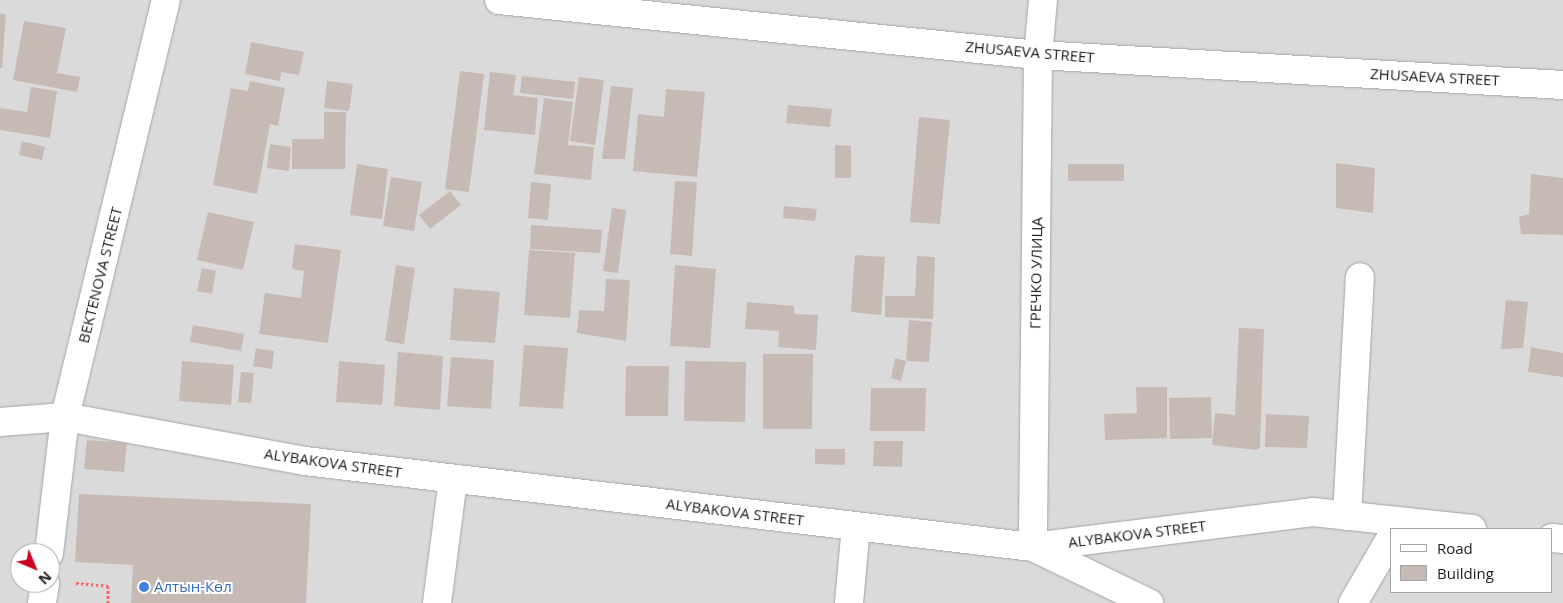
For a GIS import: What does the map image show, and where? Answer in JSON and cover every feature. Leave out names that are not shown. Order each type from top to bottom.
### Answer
[{"type":"street","name":"BEKTENOVA STREET","points":[[50,543],[65,417],[166,0]]},
{"type":"street","name":"ZHUSAEVA STREET","points":[[499,0],[1038,55],[1563,85]]},
{"type":"street","name":"ГРЕЧКО УЛИЦА","points":[[1032,547],[1038,55],[1043,0]]},
{"type":"street","points":[[1347,516],[1360,277]]},
{"type":"street","name":"ALYBAKOVA STREET","points":[[0,422],[65,417],[305,461],[1032,547],[1312,512],[1347,516],[1392,528]]},
{"type":"street","points":[[438,603],[453,479]]},
{"type":"street","points":[[849,603],[856,526]]},
{"type":"street","points":[[1353,603],[1390,539]]},
{"type":"street","points":[[1032,547],[1149,603]]},
{"type":"path","points":[[60,582],[108,586],[108,603]]},
{"type":"shaded area","points":[[0,0],[1563,0],[1563,603],[0,603]]},
{"type":"building","points":[[0,14],[6,14],[2,68],[0,68]]},
{"type":"building","points":[[24,21],[66,28],[57,73],[80,77],[77,92],[13,80]]},
{"type":"building","points":[[251,42],[304,52],[299,75],[281,72],[280,81],[245,74]]},
{"type":"building","points":[[460,71],[484,74],[469,192],[445,189]]},
{"type":"building","points":[[490,72],[516,75],[513,95],[538,98],[535,135],[484,130]]},
{"type":"building","points":[[522,76],[575,82],[573,99],[520,93]]},
{"type":"building","points":[[579,77],[604,80],[595,145],[570,141]]},
{"type":"building","points":[[250,81],[285,88],[278,126],[270,124],[257,194],[213,185],[231,88],[248,91]]},
{"type":"building","points":[[327,81],[353,84],[349,111],[324,108]]},
{"type":"building","points":[[611,86],[633,88],[625,159],[602,159]]},
{"type":"building","points":[[31,87],[57,91],[50,138],[0,130],[0,108],[27,112]]},
{"type":"building","points":[[666,89],[705,92],[697,177],[633,171],[638,114],[664,117]]},
{"type":"building","points":[[544,98],[573,102],[568,145],[594,147],[591,180],[534,174]]},
{"type":"building","points":[[788,105],[832,109],[830,127],[786,123]]},
{"type":"building","points":[[324,112],[346,112],[345,169],[292,169],[292,139],[324,139]]},
{"type":"building","points":[[919,117],[950,120],[940,224],[910,222]]},
{"type":"building","points":[[22,141],[45,147],[42,160],[19,155]]},
{"type":"building","points":[[270,144],[291,147],[289,171],[267,168]]},
{"type":"building","points":[[835,145],[851,146],[851,178],[835,178]]},
{"type":"building","points":[[1336,163],[1375,168],[1373,213],[1336,208]]},
{"type":"building","points":[[357,164],[388,169],[382,219],[350,215]]},
{"type":"building","points":[[1068,164],[1124,164],[1124,181],[1068,181]]},
{"type":"building","points":[[1531,174],[1563,178],[1563,235],[1521,234],[1519,217],[1529,214]]},
{"type":"building","points":[[391,177],[422,182],[414,231],[383,226]]},
{"type":"building","points":[[675,181],[697,182],[692,256],[670,254]]},
{"type":"building","points":[[531,182],[551,184],[548,220],[528,218]]},
{"type":"building","points":[[450,191],[461,205],[430,229],[419,215]]},
{"type":"building","points":[[784,206],[817,209],[815,221],[783,218]]},
{"type":"building","points":[[612,208],[626,210],[618,273],[603,271]]},
{"type":"building","points":[[208,212],[254,222],[243,270],[197,260]]},
{"type":"building","points":[[531,225],[602,230],[600,253],[530,249]]},
{"type":"building","points":[[295,244],[341,250],[328,343],[259,334],[265,293],[301,298],[304,271],[292,269]]},
{"type":"building","points":[[529,250],[575,253],[570,318],[524,315]]},
{"type":"building","points":[[855,255],[885,257],[881,315],[851,312]]},
{"type":"building","points":[[917,256],[935,257],[933,319],[885,317],[885,296],[915,296]]},
{"type":"building","points":[[396,265],[415,268],[404,344],[385,341]]},
{"type":"building","points":[[675,265],[716,269],[710,348],[670,346]]},
{"type":"building","points":[[202,268],[216,271],[212,294],[197,291]]},
{"type":"building","points":[[606,279],[630,280],[626,341],[577,333],[579,310],[604,311]]},
{"type":"building","points":[[454,288],[500,292],[495,343],[450,340]]},
{"type":"building","points":[[1506,300],[1528,302],[1523,348],[1501,349]]},
{"type":"building","points":[[747,302],[794,306],[794,314],[818,315],[816,350],[778,347],[779,331],[745,329]]},
{"type":"building","points":[[909,320],[932,322],[929,362],[906,361]]},
{"type":"building","points":[[193,325],[244,334],[241,351],[190,342]]},
{"type":"building","points":[[1239,328],[1264,329],[1260,448],[1256,450],[1212,445],[1215,413],[1235,415]]},
{"type":"building","points":[[524,345],[568,348],[563,409],[519,406]]},
{"type":"building","points":[[1531,347],[1563,353],[1563,377],[1528,372]]},
{"type":"building","points":[[256,348],[274,351],[272,369],[253,366]]},
{"type":"building","points":[[398,352],[443,356],[440,410],[394,406]]},
{"type":"building","points":[[763,354],[813,354],[812,429],[763,429]]},
{"type":"building","points":[[451,357],[494,360],[491,409],[447,406]]},
{"type":"building","points":[[895,358],[906,361],[901,381],[891,378]]},
{"type":"building","points":[[182,361],[234,365],[231,405],[179,401]]},
{"type":"building","points":[[339,361],[385,365],[382,405],[336,402]]},
{"type":"building","points":[[685,361],[746,362],[745,422],[684,421]]},
{"type":"building","points":[[626,366],[669,366],[668,416],[625,416]]},
{"type":"building","points":[[241,372],[254,373],[251,403],[238,402]]},
{"type":"building","points":[[1136,387],[1167,387],[1167,438],[1105,440],[1104,414],[1137,413]]},
{"type":"building","points":[[871,388],[926,388],[925,431],[870,431]]},
{"type":"building","points":[[1211,397],[1212,438],[1170,439],[1169,398]]},
{"type":"building","points":[[1266,414],[1309,416],[1307,448],[1265,447]]},
{"type":"building","points":[[87,440],[127,443],[124,472],[84,469]]},
{"type":"building","points":[[874,441],[903,441],[902,467],[873,466]]},
{"type":"building","points":[[815,449],[845,449],[845,465],[815,464]]},
{"type":"building","points":[[79,494],[311,504],[306,603],[131,603],[133,565],[75,562]]},
{"type":"place","name":"Алтын-Көл","points":[[144,587]]}]
